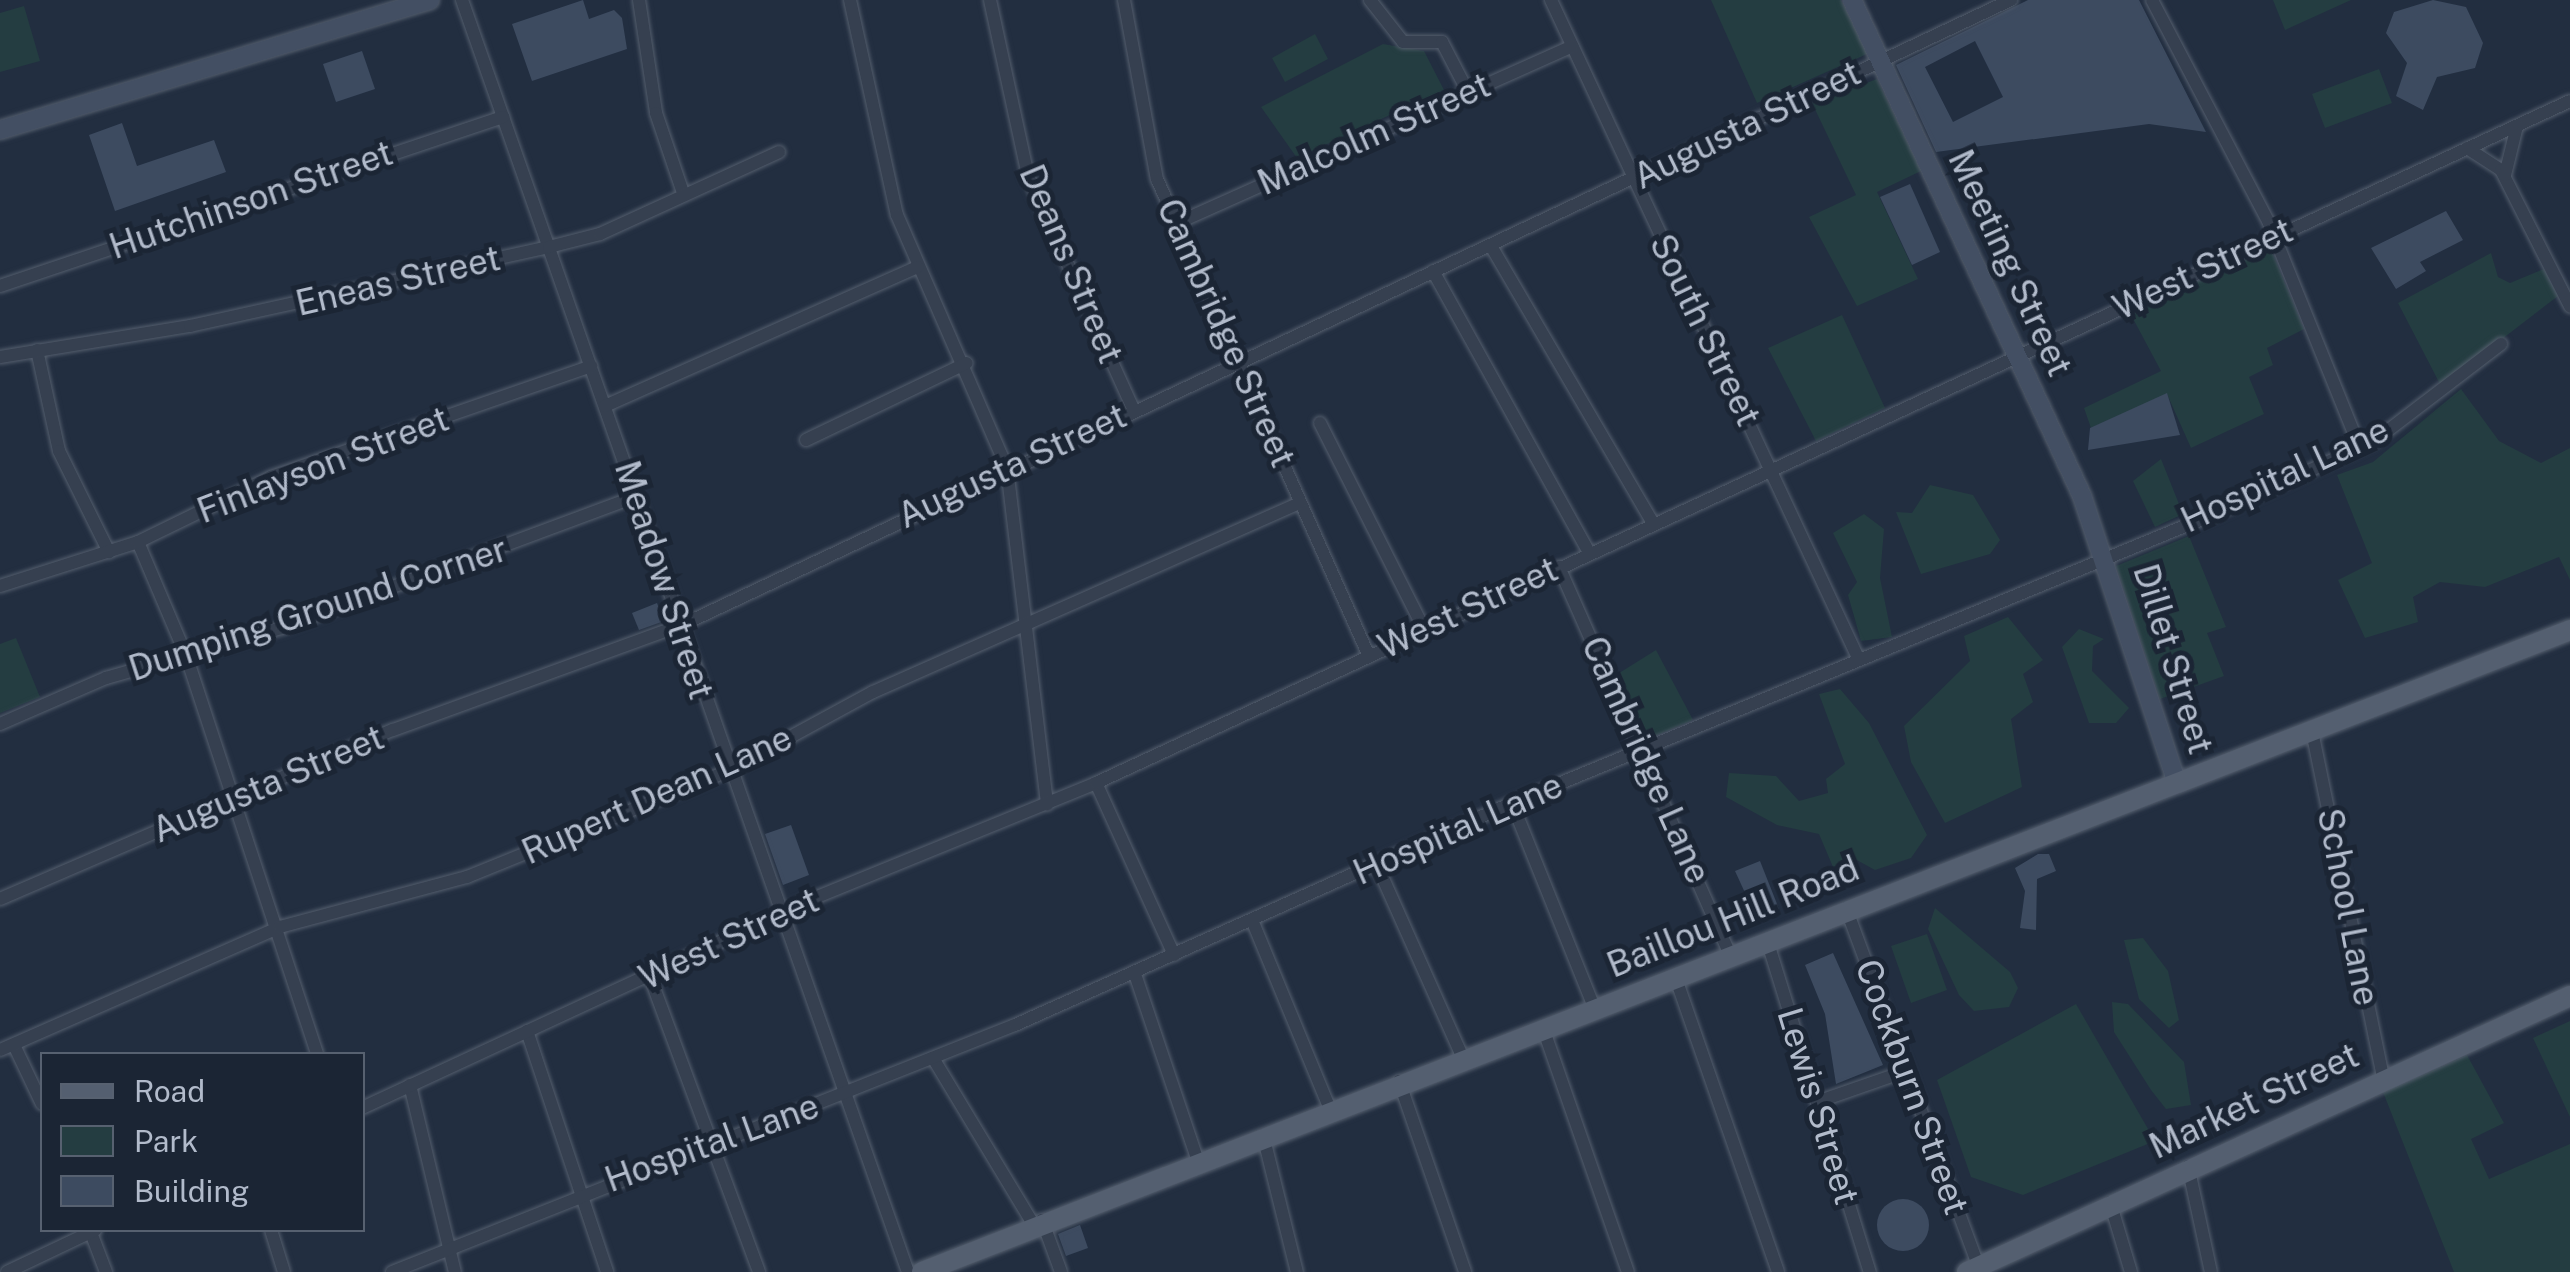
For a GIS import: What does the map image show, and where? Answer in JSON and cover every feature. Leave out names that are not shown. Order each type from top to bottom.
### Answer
[{"type":"main road","name":"Baillou Hill Road","points":[[922,1272],[1263,1132],[1544,1031],[1594,1007],[1845,907],[2313,736],[2570,630]]},
{"type":"main road","name":"Market Street","points":[[1973,1269],[2188,1166],[2570,996]]},
{"type":"street","points":[[0,130],[430,0]]},
{"type":"street","name":"Meadow Street","points":[[462,0],[682,625],[726,772],[776,916],[908,1272]]},
{"type":"street","points":[[639,0],[656,113],[682,190]]},
{"type":"street","points":[[850,0],[917,268],[967,363],[1006,468],[1047,806]]},
{"type":"street","name":"Deans Street","points":[[990,0],[1028,176],[1133,409]]},
{"type":"street","name":"Cambridge Street","points":[[1124,0],[1151,110],[1150,150],[1178,223],[1368,654]]},
{"type":"street","points":[[1370,0],[1403,42],[1442,42],[1467,90]]},
{"type":"street","name":"South Street","points":[[1551,0],[1859,660]]},
{"type":"street","name":"Meeting Street","points":[[1852,0],[2106,555]]},
{"type":"street","name":"Augusta Street","points":[[0,899],[234,798],[682,625],[1006,468],[1632,180],[2011,0]]},
{"type":"street","points":[[2152,0],[2270,236],[2359,446]]},
{"type":"street","name":"Malcolm Street","points":[[1178,223],[1572,46]]},
{"type":"street","name":"West Street","points":[[365,1107],[776,916],[1047,806],[1423,627],[2570,101]]},
{"type":"street","name":"Hutchinson Street","points":[[0,286],[503,117]]},
{"type":"street","points":[[2505,178],[2516,126]]},
{"type":"street","points":[[2467,148],[2505,178],[2570,306]]},
{"type":"street","name":"Eneas Street","points":[[0,357],[600,234],[682,190],[779,152]]},
{"type":"street","points":[[1490,246],[1654,523]]},
{"type":"street","points":[[605,406],[917,268]]},
{"type":"street","points":[[1433,271],[1589,552]]},
{"type":"street","name":"Hospital Lane","points":[[392,1272],[578,1192],[712,1139],[842,1096],[1135,974],[1512,803],[1859,660],[2359,446],[2501,344]]},
{"type":"street","points":[[37,350],[59,451],[109,552]]},
{"type":"street","points":[[806,440],[967,363]]},
{"type":"street","name":"Finlayson Street","points":[[0,586],[138,542],[271,477],[591,366]]},
{"type":"street","points":[[1320,423],[1423,627]]},
{"type":"street","name":"Dumping Ground Corner","points":[[0,724],[637,496]]},
{"type":"street","name":"Rupert Dean Lane","points":[[7,1047],[280,927],[467,878],[726,772],[873,692],[1026,629],[1300,503]]},
{"type":"street","points":[[138,542],[186,655],[280,927],[315,1052]]},
{"type":"street","name":"Dillet Street","points":[[2106,555],[2177,783]]},
{"type":"street","name":"Cambridge Lane","points":[[1559,567],[1644,748],[1730,954]]},
{"type":"street","name":"School Lane","points":[[2313,736],[2383,1078]]},
{"type":"street","points":[[1096,783],[1174,956]]},
{"type":"street","points":[[1512,803],[1594,1007]]},
{"type":"street","points":[[1377,864],[1464,1058]]},
{"type":"street","name":"Cockburn Street","points":[[1845,907],[1973,1269]]},
{"type":"street","points":[[1252,920],[1329,1107]]},
{"type":"street","name":"Lewis Street","points":[[1767,940],[1870,1272]]},
{"type":"street","points":[[1135,974],[1197,1158]]},
{"type":"street","points":[[1674,976],[1778,1272]]},
{"type":"street","points":[[650,977],[760,1272]]},
{"type":"street","points":[[527,1031],[607,1272]]},
{"type":"street","points":[[1544,1031],[1628,1272]]},
{"type":"street","points":[[7,1047],[40,1101]]},
{"type":"street","points":[[933,1058],[1037,1222],[1061,1272]]},
{"type":"street","points":[[1817,1102],[1906,1071]]},
{"type":"street","points":[[1399,1081],[1465,1272]]},
{"type":"street","points":[[410,1085],[456,1272]]},
{"type":"street","points":[[1263,1132],[1297,1272]]},
{"type":"street","points":[[2188,1166],[2211,1272]]},
{"type":"street","points":[[2110,1202],[2131,1272]]},
{"type":"street","points":[[7,1272],[88,1232]]},
{"type":"street","points":[[93,1232],[106,1272]]},
{"type":"street","points":[[272,1232],[284,1272]]},
{"type":"green space","points":[[1711,0],[1841,0],[1867,54],[1757,103]]},
{"type":"green space","points":[[2273,0],[2351,0],[2285,30]]},
{"type":"green space","points":[[24,6],[40,61],[0,72],[0,13]]},
{"type":"green space","points":[[1315,34],[1328,59],[1285,82],[1272,58]]},
{"type":"green space","points":[[1383,44],[1424,51],[1444,90],[1297,158],[1261,107]]},
{"type":"green space","points":[[2379,69],[2392,103],[2325,128],[2312,94]]},
{"type":"green space","points":[[1877,79],[1921,171],[1877,192],[1918,279],[1857,306],[1809,217],[1856,195],[1812,103]]},
{"type":"green space","points":[[2270,247],[2304,329],[2267,348],[2273,365],[2249,377],[2264,414],[2191,448],[2167,394],[2091,428],[2084,408],[2161,371],[2130,313]]},
{"type":"green space","points":[[2491,253],[2498,277],[2510,283],[2544,269],[2558,296],[2441,386],[2398,303]]},
{"type":"green space","points":[[1842,315],[1885,408],[1816,441],[1768,348]]},
{"type":"green space","points":[[2461,389],[2499,441],[2541,463],[2570,448],[2570,580],[2559,557],[2485,587],[2440,582],[2413,597],[2418,622],[2365,638],[2338,580],[2372,563],[2337,475],[2373,462]]},
{"type":"green space","points":[[2161,459],[2183,514],[2155,527],[2133,481]]},
{"type":"green space","points":[[1930,485],[1973,495],[2000,540],[1990,554],[1921,574],[1896,512],[1912,513]]},
{"type":"green space","points":[[1864,514],[1884,529],[1880,578],[1892,637],[1861,641],[1848,595],[1857,582],[1833,533]]},
{"type":"green space","points":[[2189,536],[2226,627],[2207,633],[2224,676],[2160,699],[2116,566]]},
{"type":"green space","points":[[2008,617],[2043,660],[2023,674],[2033,702],[2011,719],[2022,787],[1945,823],[1911,762],[1904,726],[1970,661],[1964,636]]},
{"type":"green space","points":[[2079,629],[2104,639],[2093,646],[2092,671],[2129,708],[2116,723],[2089,723],[2062,647]]},
{"type":"green space","points":[[16,638],[40,697],[0,713],[0,644]]},
{"type":"green space","points":[[1656,650],[1693,720],[1655,736],[1642,730],[1616,675]]},
{"type":"green space","points":[[1840,689],[1869,723],[1927,835],[1911,858],[1875,870],[1853,858],[1833,867],[1819,834],[1777,825],[1726,797],[1729,773],[1776,776],[1799,801],[1828,793],[1826,779],[1845,764],[1819,694]]},
{"type":"green space","points":[[1935,908],[2010,972],[2018,988],[2009,1007],[1974,1011],[1959,995],[1928,929]]},
{"type":"green space","points":[[1927,934],[1947,990],[1911,1003],[1891,946]]},
{"type":"green space","points":[[2143,938],[2168,971],[2179,1020],[2169,1028],[2139,999],[2124,940]]},
{"type":"green space","points":[[2112,1002],[2128,1004],[2184,1062],[2191,1105],[2166,1109],[2151,1090],[2114,1032]]},
{"type":"green space","points":[[2076,1004],[2155,1141],[2023,1195],[1971,1177],[1937,1080]]},
{"type":"green space","points":[[2570,1021],[2570,1117],[2533,1038]]},
{"type":"green space","points":[[2467,1055],[2504,1123],[2471,1139],[2489,1179],[2570,1144],[2570,1272],[2454,1272],[2383,1092]]},
{"type":"building","points":[[583,0],[589,19],[614,10],[622,18],[627,49],[532,81],[512,24]]},
{"type":"building","points":[[2028,0],[2139,0],[2206,132],[2149,124],[1936,152],[1896,65]],"holes":[[[1975,41],[2003,97],[1953,122],[1925,67]]]},
{"type":"building","points":[[2433,0],[2466,7],[2483,43],[2475,68],[2437,77],[2423,110],[2396,96],[2407,63],[2386,33],[2394,12]]},
{"type":"building","points":[[362,51],[375,89],[336,102],[323,64]]},
{"type":"building","points":[[122,123],[137,166],[214,140],[226,172],[115,211],[89,135]]},
{"type":"building","points":[[1910,184],[1940,252],[1912,265],[1880,197]]},
{"type":"building","points":[[2446,211],[2463,240],[2420,262],[2426,271],[2396,289],[2371,248]]},
{"type":"building","points":[[2167,393],[2180,435],[2088,450],[2090,428]]},
{"type":"building","points":[[657,603],[664,621],[639,630],[632,613]]},
{"type":"building","points":[[791,825],[809,875],[783,885],[765,834]]},
{"type":"building","points":[[2038,854],[2049,854],[2056,871],[2037,879],[2036,930],[2020,928],[2025,891],[2015,868]]},
{"type":"building","points":[[1760,861],[1779,909],[1758,921],[1735,871]]},
{"type":"building","points":[[1833,953],[1883,1065],[1836,1084],[1825,1014],[1805,965]]},
{"type":"building","points":[[1903,1199],[1921,1207],[1929,1225],[1921,1243],[1903,1251],[1885,1243],[1877,1225],[1885,1207]]},
{"type":"building","points":[[1080,1225],[1088,1248],[1066,1256],[1058,1234]]}]
